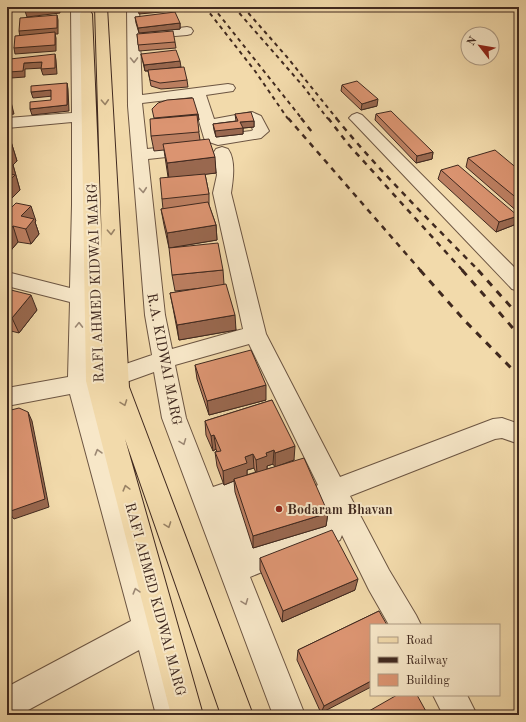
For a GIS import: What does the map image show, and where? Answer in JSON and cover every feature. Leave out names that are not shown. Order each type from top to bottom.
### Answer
[{"type":"main road","name":"RAFI AHMED KIDWAI MARG","points":[[86,7],[98,380],[187,715]]},
{"type":"main road","points":[[101,7],[98,380],[118,387],[237,715]]},
{"type":"street","points":[[77,7],[81,205],[80,297],[98,380],[147,629],[172,715]]},
{"type":"street","name":"R.A. KIDWAI MARG","points":[[133,7],[134,36],[144,118],[155,314],[174,418],[216,498],[243,566]]},
{"type":"street","points":[[134,36],[187,31]]},
{"type":"street","points":[[144,118],[198,92],[228,88]]},
{"type":"street","points":[[146,155],[202,147],[198,92]]},
{"type":"street","points":[[7,123],[79,117]]},
{"type":"street","points":[[357,118],[519,284]]},
{"type":"street","points":[[222,152],[225,175],[222,193],[256,334],[333,491],[379,580],[405,624]]},
{"type":"street","points":[[7,279],[80,297]]},
{"type":"street","points":[[7,397],[98,380],[256,334]]},
{"type":"street","points":[[333,491],[493,429],[502,428],[512,430],[519,434]]},
{"type":"street","points":[[216,498],[292,470],[304,468],[311,474],[332,522],[333,527],[330,532],[326,534],[243,566],[289,715]]},
{"type":"street","points":[[7,704],[147,629]]},
{"type":"street","points":[[450,696],[461,715]]},
{"type":"building","points":[[25,7],[58,7],[58,8],[25,11]]},
{"type":"building","points":[[138,7],[155,7],[138,9]]},
{"type":"building","points":[[175,12],[180,23],[138,28],[135,17]]},
{"type":"building","points":[[57,15],[57,28],[19,31],[20,18]]},
{"type":"building","points":[[173,31],[175,42],[138,45],[137,34]]},
{"type":"building","points":[[55,32],[55,45],[14,48],[15,36]]},
{"type":"building","points":[[176,50],[180,61],[144,65],[141,54]]},
{"type":"building","points":[[55,54],[55,68],[41,69],[42,62],[24,63],[23,71],[9,72],[10,59]]},
{"type":"building","points":[[184,67],[187,80],[160,83],[150,80],[148,70]]},
{"type":"building","points":[[357,81],[378,99],[362,104],[342,85]]},
{"type":"building","points":[[67,83],[67,105],[30,109],[30,102],[51,100],[51,90],[31,92],[31,86]]},
{"type":"building","points":[[7,86],[9,86],[10,92],[7,92]]},
{"type":"building","points":[[193,98],[198,114],[154,118],[152,109],[158,103],[167,100]]},
{"type":"building","points":[[11,102],[12,108],[7,109],[7,103]]},
{"type":"building","points":[[391,111],[433,152],[417,156],[376,114]]},
{"type":"building","points":[[251,112],[254,121],[240,122],[243,128],[215,131],[213,124],[238,121],[235,114]]},
{"type":"building","points":[[197,115],[199,132],[151,136],[150,119]]},
{"type":"building","points":[[209,139],[215,157],[167,163],[163,144]]},
{"type":"building","points":[[7,145],[12,146],[7,151]]},
{"type":"building","points":[[495,150],[519,170],[519,200],[468,158]]},
{"type":"building","points":[[7,162],[12,163],[7,168]]},
{"type":"building","points":[[458,165],[518,216],[499,222],[441,170]]},
{"type":"building","points":[[7,173],[15,175],[7,183]]},
{"type":"building","points":[[205,174],[209,194],[162,199],[160,178]]},
{"type":"building","points":[[208,202],[216,225],[167,233],[161,209]]},
{"type":"building","points":[[16,203],[31,206],[21,216],[34,219],[26,229],[13,226],[7,233],[7,212]]},
{"type":"building","points":[[218,243],[223,270],[172,275],[169,248]]},
{"type":"building","points":[[226,284],[235,315],[177,325],[170,293]]},
{"type":"building","points":[[7,289],[31,295],[12,318],[7,317]]},
{"type":"building","points":[[251,350],[266,385],[207,401],[195,365]]},
{"type":"building","points":[[272,400],[295,446],[275,453],[274,450],[266,453],[267,456],[256,460],[253,454],[245,457],[247,463],[223,471],[215,452],[221,451],[214,435],[211,436],[205,421]]},
{"type":"building","points":[[19,408],[28,412],[45,499],[8,512],[7,411]]},
{"type":"building","name":"Bodaram Bhavan","points":[[304,458],[328,513],[253,536],[234,479]]},
{"type":"building","points":[[332,530],[358,579],[283,611],[260,558]]},
{"type":"building","points":[[379,611],[386,624],[370,624],[370,682],[324,706],[298,650]]},
{"type":"building","points":[[395,696],[418,696],[428,715],[362,715]]},
{"type":"railway","points":[[205,7],[255,71],[288,119]]},
{"type":"railway","points":[[213,7],[302,119]]},
{"type":"railway","points":[[234,7],[303,86],[328,119]]},
{"type":"railway","points":[[243,7],[287,57],[337,119]]},
{"type":"railway","points":[[288,118],[421,271]]},
{"type":"railway","points":[[301,118],[312,132]]},
{"type":"railway","points":[[328,118],[348,144],[463,271]]},
{"type":"railway","points":[[336,118],[388,177],[479,271]]},
{"type":"railway","points":[[420,270],[466,322],[519,376]]},
{"type":"railway","points":[[462,270],[519,335]]},
{"type":"railway","points":[[478,270],[519,316]]},
{"type":"place","name":"Bodaram Bhavan","points":[[279,509]]}]
